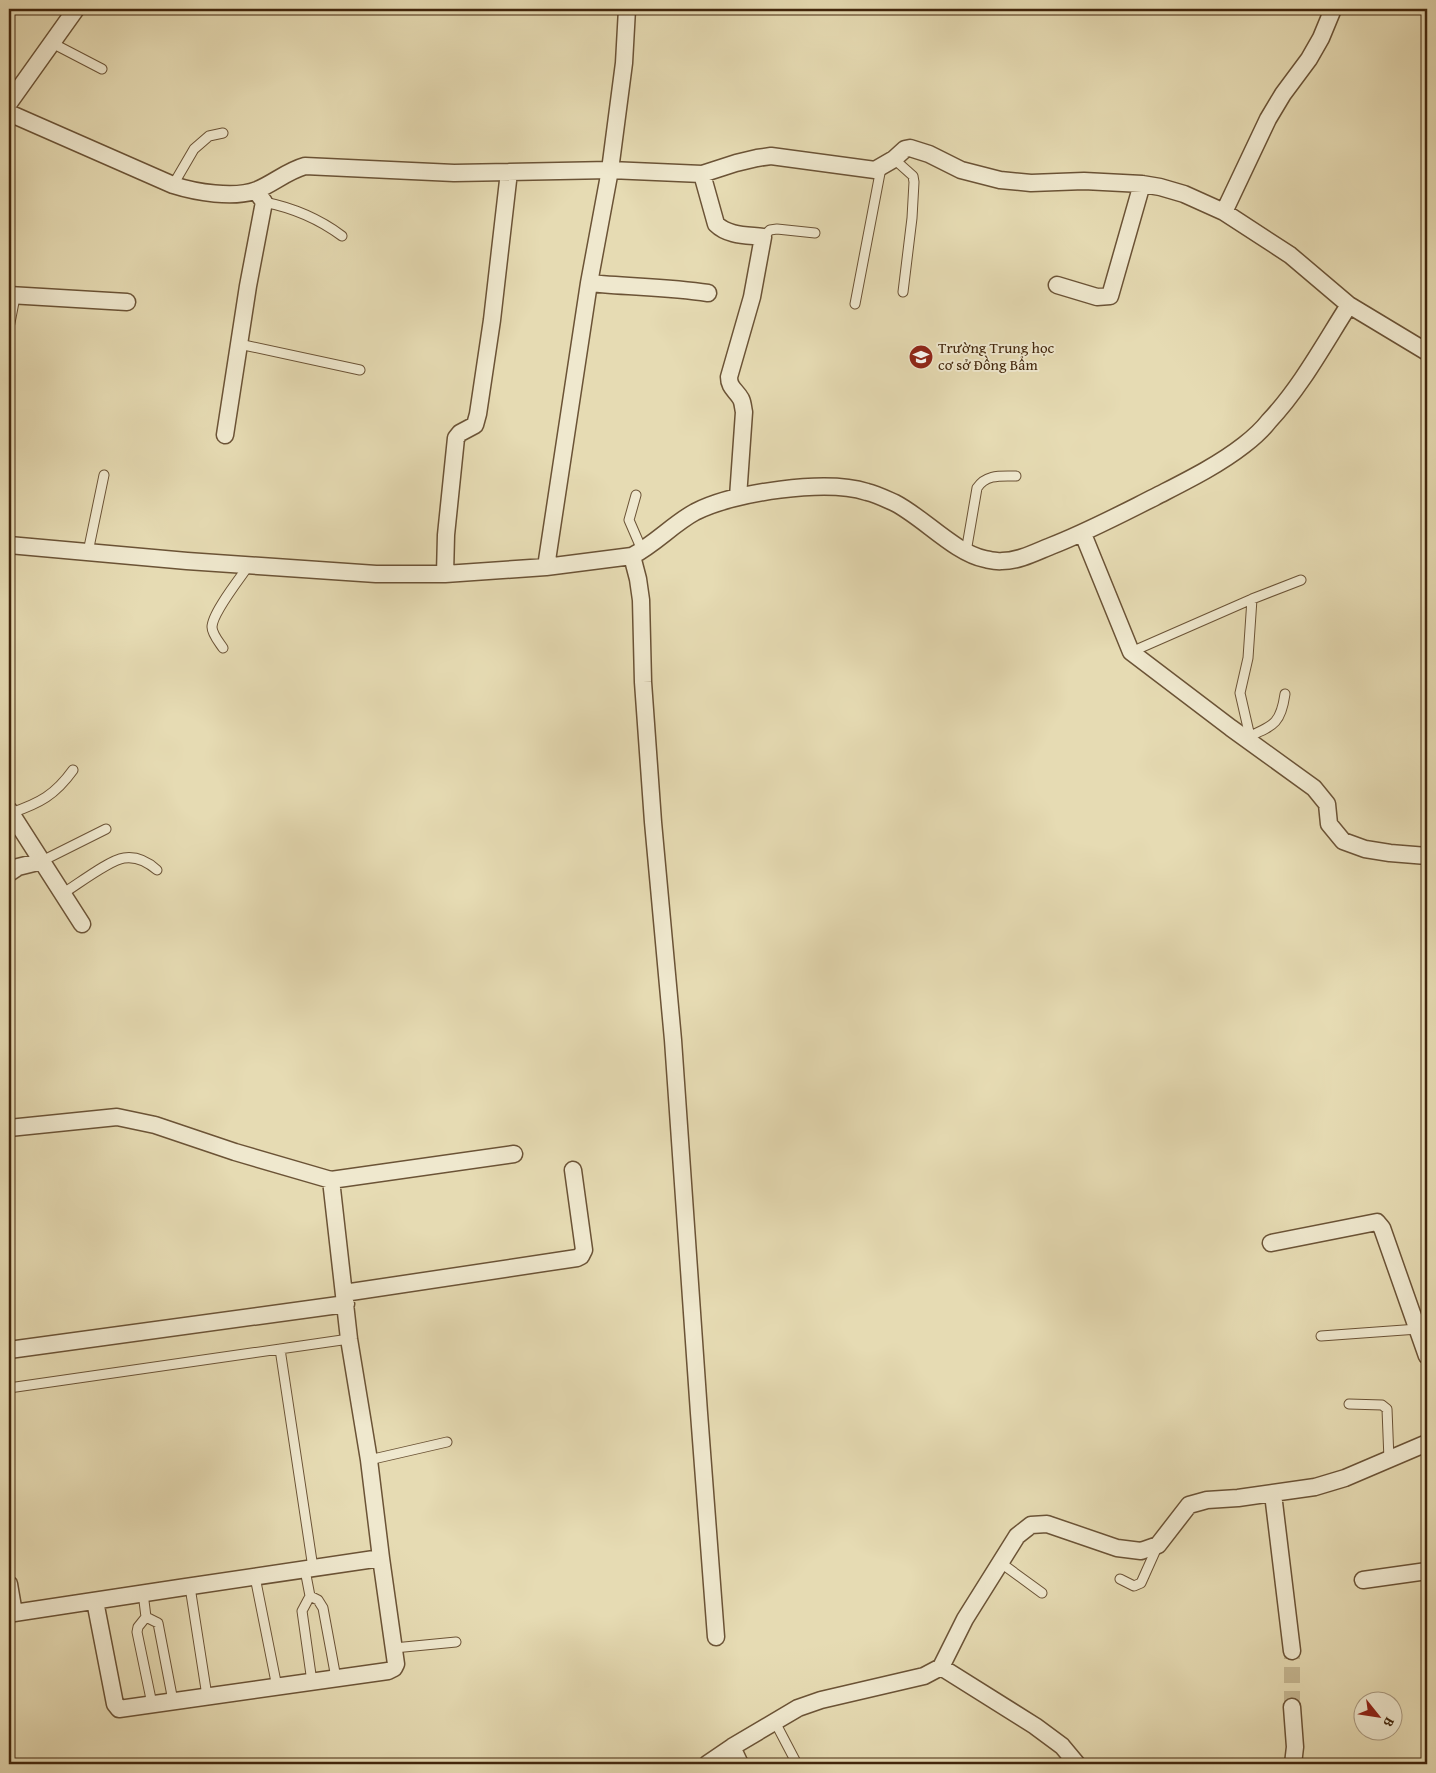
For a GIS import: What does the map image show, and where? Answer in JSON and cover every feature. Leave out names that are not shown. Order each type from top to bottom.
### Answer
[{"type":"street","points":[[9,103],[76,9]]},
{"type":"street","points":[[546,567],[589,283],[610,170],[624,63],[627,9]]},
{"type":"street","points":[[1224,212],[1268,119],[1283,94],[1310,59],[1321,38],[1332,9]]},
{"type":"street","points":[[9,113],[173,185],[197,192],[260,196]]},
{"type":"street","points":[[225,435],[240,344],[260,196],[292,170],[305,166],[454,173],[610,170],[702,174],[743,161],[771,156],[867,171],[888,164],[910,148],[929,154],[961,170],[1000,180],[1031,183],[1084,181],[1142,184],[1184,194],[1224,212],[1290,255],[1349,305],[1427,352]]},
{"type":"street","points":[[444,574],[456,438],[475,424],[478,414],[492,320],[509,172]]},
{"type":"street","points":[[702,174],[716,224],[727,232],[763,237],[752,298],[729,377],[729,383],[742,401],[744,412],[738,497]]},
{"type":"street","points":[[1057,285],[1097,297],[1110,296],[1142,184]]},
{"type":"street","points":[[589,283],[680,289],[708,294]]},
{"type":"street","points":[[12,296],[127,302]]},
{"type":"street","points":[[9,546],[376,574],[444,574],[546,567],[637,553],[695,512],[726,500],[766,492],[834,487],[866,491],[895,503],[966,552],[983,559],[1002,561],[1027,556],[1083,534],[1218,464],[1246,444],[1270,421],[1298,385],[1349,305]]},
{"type":"street","points":[[1083,534],[1131,652],[1314,788],[1327,804],[1330,824],[1344,841],[1390,853],[1427,856]]},
{"type":"street","points":[[637,553],[641,600],[643,682],[653,822],[676,1079],[716,1637]]},
{"type":"street","points":[[10,811],[82,924]]},
{"type":"street","points":[[9,873],[18,866],[42,861]]},
{"type":"street","points":[[9,1128],[117,1117],[155,1125],[235,1152],[331,1180],[514,1154]]},
{"type":"street","points":[[9,1350],[345,1299],[577,1258],[581,1256],[584,1250],[573,1170]]},
{"type":"street","points":[[95,1600],[116,1707],[123,1708],[312,1682],[388,1671],[394,1668],[396,1664],[394,1648],[369,1460],[349,1339],[331,1180]]},
{"type":"street","points":[[1271,1243],[1377,1222],[1382,1228],[1427,1356]]},
{"type":"street","points":[[707,1764],[798,1708],[821,1700],[924,1676],[941,1667],[956,1636],[1017,1536],[1031,1525],[1047,1524],[1116,1548],[1141,1551],[1158,1545],[1189,1505],[1207,1500],[1273,1494],[1315,1487],[1346,1478],[1427,1443]]},
{"type":"street","points":[[1273,1494],[1292,1650]]},
{"type":"street","points":[[9,1584],[11,1613],[381,1558]]},
{"type":"street","points":[[1363,1580],[1427,1571]]},
{"type":"street","points":[[941,1667],[1035,1726],[1062,1746],[1077,1764]]},
{"type":"street","points":[[1292,1707],[1293,1764]]},
{"type":"street","points":[[732,1748],[740,1764]]},
{"type":"lane","points":[[52,43],[102,69]]},
{"type":"lane","points":[[173,185],[184,163],[194,149],[209,136],[223,133]]},
{"type":"lane","points":[[855,304],[888,164],[913,176],[914,182],[912,218],[903,292]]},
{"type":"lane","points":[[260,196],[312,216],[342,236]]},
{"type":"lane","points":[[763,237],[770,230],[777,229],[815,233]]},
{"type":"lane","points":[[9,328],[12,296]]},
{"type":"lane","points":[[240,344],[360,370]]},
{"type":"lane","points":[[88,552],[104,475]]},
{"type":"lane","points":[[966,552],[976,488],[980,482],[994,476],[1016,476]]},
{"type":"lane","points":[[636,495],[629,520],[637,553]]},
{"type":"lane","points":[[223,648],[216,638],[212,627],[222,605],[250,564]]},
{"type":"lane","points":[[1131,652],[1252,599],[1301,580]]},
{"type":"lane","points":[[1252,599],[1248,658],[1240,693],[1251,740],[1278,720],[1283,711],[1285,694]]},
{"type":"lane","points":[[10,811],[35,804],[49,796],[62,785],[73,770]]},
{"type":"lane","points":[[42,861],[106,829]]},
{"type":"lane","points":[[62,894],[107,866],[124,858],[138,859],[149,863],[157,870]]},
{"type":"lane","points":[[1321,1336],[1418,1329]]},
{"type":"lane","points":[[9,1388],[349,1339]]},
{"type":"lane","points":[[280,1349],[309,1569],[310,1596],[302,1612],[312,1682]]},
{"type":"lane","points":[[1350,1404],[1387,1408],[1389,1460]]},
{"type":"lane","points":[[369,1460],[448,1442]]},
{"type":"lane","points":[[1120,1579],[1134,1586],[1141,1583],[1158,1545]]},
{"type":"lane","points":[[1001,1563],[1042,1593]]},
{"type":"lane","points":[[255,1577],[276,1686]]},
{"type":"lane","points":[[190,1587],[207,1696]]},
{"type":"lane","points":[[143,1593],[146,1617],[138,1627],[137,1632],[152,1704]]},
{"type":"lane","points":[[310,1596],[318,1600],[323,1608],[336,1678]]},
{"type":"lane","points":[[146,1617],[158,1623],[173,1701]]},
{"type":"lane","points":[[394,1648],[456,1642]]},
{"type":"lane","points":[[775,1722],[798,1764]]},
{"type":"tunnel","points":[[1292,1651],[1292,1707]]},
{"type":"place","name":"Trường Trung học cơ sở Đồng Bẩm","points":[[921,357]]}]
